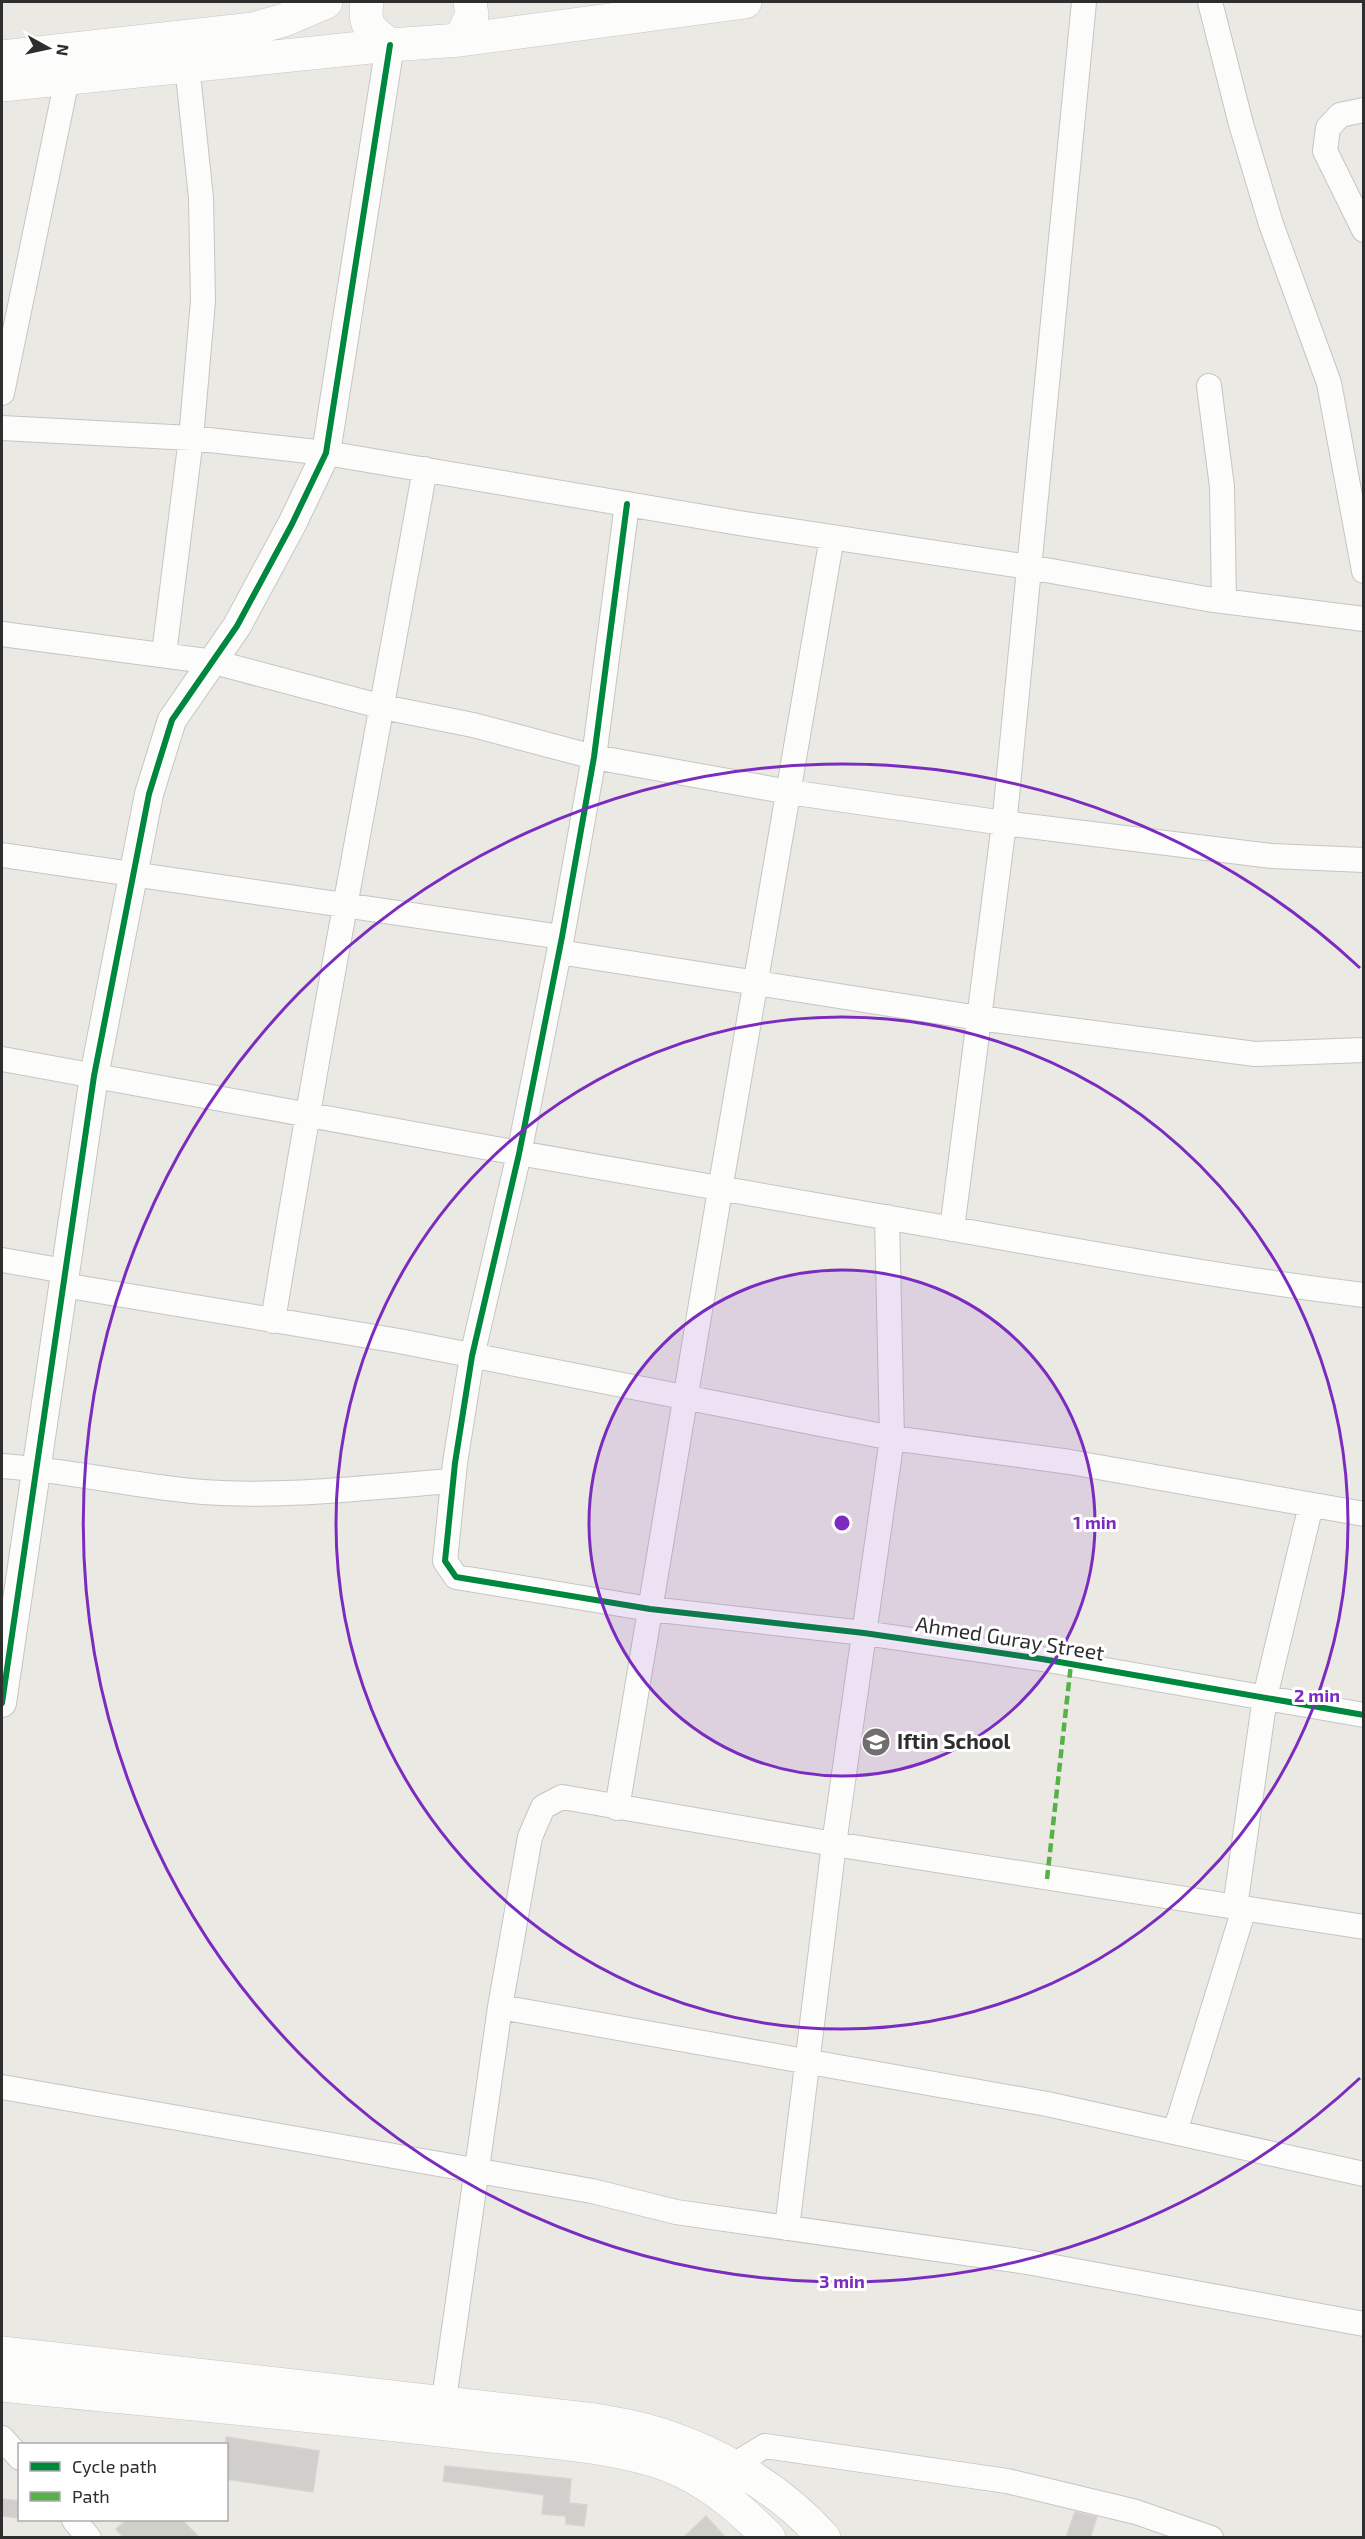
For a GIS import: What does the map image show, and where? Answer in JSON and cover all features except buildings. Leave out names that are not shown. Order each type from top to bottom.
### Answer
[{"type":"main road","points":[[2,57],[254,28],[284,20],[326,2]]},
{"type":"main road","points":[[367,2],[365,15],[371,31],[390,45]]},
{"type":"main road","points":[[460,40],[472,15],[471,2]]},
{"type":"main road","points":[[2,85],[390,45],[460,40],[745,2]]},
{"type":"main road","points":[[2,2353],[442,2416],[638,2457],[675,2468],[714,2489],[750,2518],[770,2538]]},
{"type":"main road","points":[[2,2385],[442,2416],[595,2420],[644,2430],[688,2444],[732,2466],[781,2498],[824,2538]]},
{"type":"street","points":[[952,1228],[1004,823],[1084,2]]},
{"type":"street","points":[[1210,2],[1241,124],[1271,224],[1329,383],[1364,571]]},
{"type":"street","points":[[2,1703],[94,1076],[149,794],[172,720],[237,626],[292,524],[326,453],[390,45]]},
{"type":"street","points":[[164,654],[191,438],[203,301],[201,198],[187,65]]},
{"type":"street","points":[[2,393],[67,79]]},
{"type":"street","points":[[1364,110],[1340,114],[1328,128],[1325,151],[1364,230]]},
{"type":"street","points":[[1209,386],[1222,487],[1224,601]]},
{"type":"street","points":[[2,428],[191,438],[326,453],[627,504],[1029,567],[1224,601],[1364,619]]},
{"type":"street","points":[[273,1321],[306,1116],[347,905],[425,469]]},
{"type":"street","name":"Ahmed Guray Street","points":[[627,504],[594,756],[561,944],[519,1154],[472,1356],[453,1481],[445,1561],[456,1577],[650,1609],[864,1633],[1051,1661],[1364,1715]]},
{"type":"street","points":[[617,1808],[832,537]]},
{"type":"street","points":[[2,634],[214,662],[382,707],[473,725],[594,756],[789,792],[1004,823],[1272,856],[1364,860]]},
{"type":"street","points":[[2,855],[347,905],[756,982],[979,1018],[1255,1054],[1364,1050]]},
{"type":"street","points":[[2,1059],[720,1190],[1176,1268],[1364,1295]]},
{"type":"street","points":[[787,2228],[834,1844],[892,1438],[887,1217]]},
{"type":"street","points":[[2,1260],[64,1278],[273,1321],[472,1356],[892,1438],[1070,1462],[1364,1514]]},
{"type":"street","points":[[2,1466],[35,1468],[192,1491],[257,1494],[453,1481]]},
{"type":"street","points":[[1175,2132],[1239,1908],[1265,1697],[1311,1505]]},
{"type":"street","points":[[442,2416],[500,2007],[530,1837],[543,1807],[562,1797],[834,1844],[1364,1927]]},
{"type":"street","points":[[500,2007],[1047,2104],[1364,2174]]},
{"type":"street","points":[[2,2087],[592,2191],[676,2212],[1027,2262],[1364,2324]]},
{"type":"street","points":[[2,2438],[18,2456]]},
{"type":"street","points":[[732,2466],[765,2446],[1007,2481],[1136,2512],[1211,2538]]},
{"type":"street","points":[[75,2521],[89,2538]]},
{"type":"marked path","points":[[1047,1879],[1071,1664]]},
{"type":"cycle path","points":[[2,1703],[94,1076],[149,794],[172,720],[237,626],[292,524],[326,453],[390,45]]},
{"type":"cycle path","points":[[627,504],[594,757],[562,937],[519,1154],[472,1356],[455,1463],[445,1561],[456,1577],[650,1609],[864,1633],[1042,1659],[1364,1715]]},
{"type":"place","name":"Iftin School","points":[[876,1742]]}]
